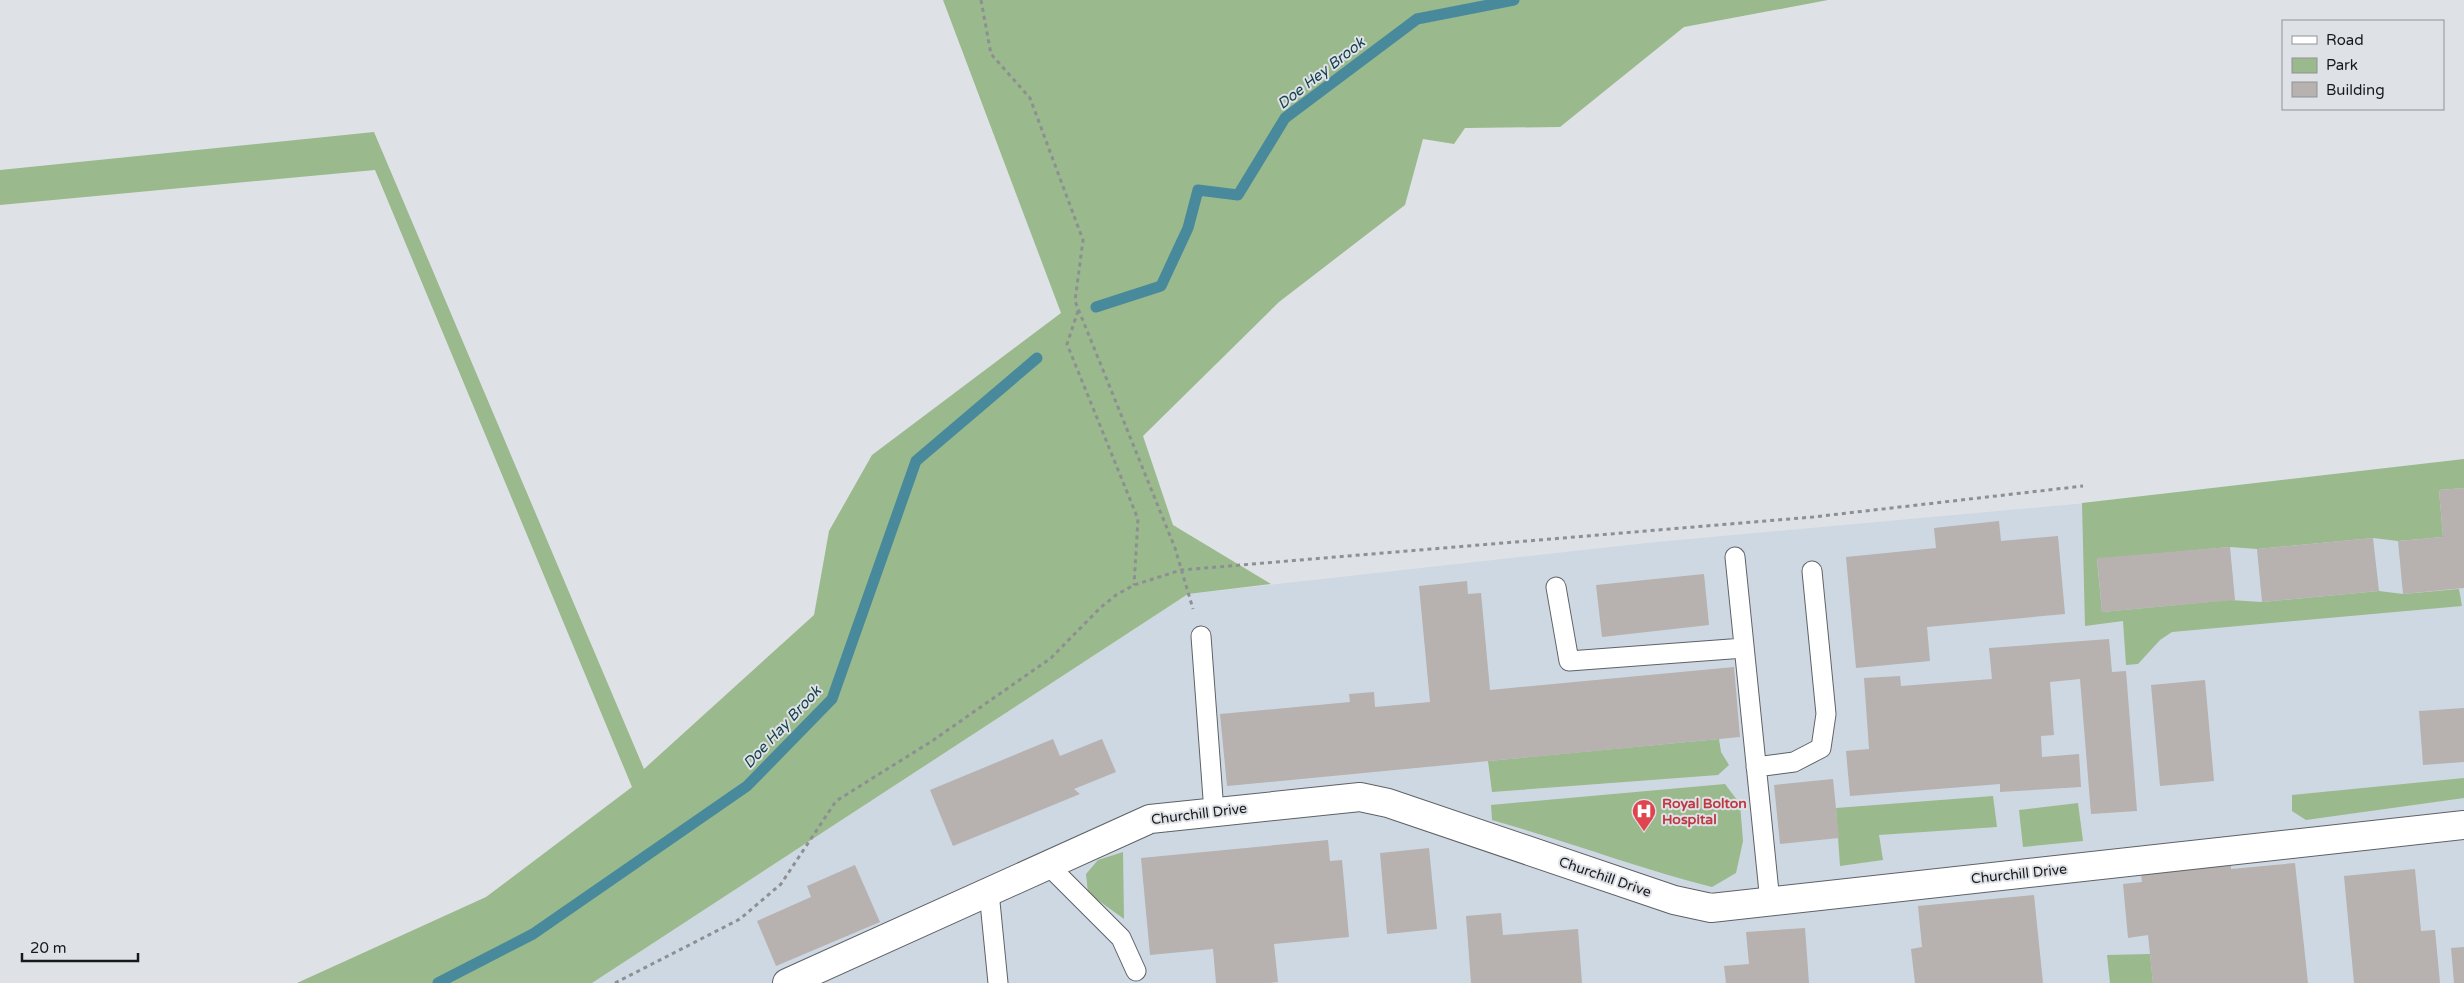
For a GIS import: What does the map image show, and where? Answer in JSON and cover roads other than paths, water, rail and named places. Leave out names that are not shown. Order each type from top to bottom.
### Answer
[{"type":"street","name":"Churchill Drive","points":[[787,983],[1150,819],[1360,797],[1388,803],[1674,900],[1711,908],[2464,825]]},
{"type":"lane","points":[[1735,557],[1770,902]]},
{"type":"lane","points":[[1756,767],[1794,762],[1821,748],[1826,714],[1812,571]]},
{"type":"lane","points":[[1556,587],[1569,661],[1744,648]]},
{"type":"lane","points":[[1201,636],[1214,812]]},
{"type":"lane","points":[[1048,865],[1121,938],[1136,971]]},
{"type":"lane","points":[[989,892],[998,983]]},
{"type":"waterway","name":"Doe Hey Brook","points":[[1096,307],[1161,286],[1188,228],[1198,190],[1238,195],[1285,118],[1417,19],[1514,0]]},
{"type":"waterway","name":"Doe Hay Brook","points":[[438,983],[533,934],[747,786],[832,699],[916,461],[1037,358]]},
{"type":"place","name":"Royal Bolton Hospital","points":[[1644,832]]}]
